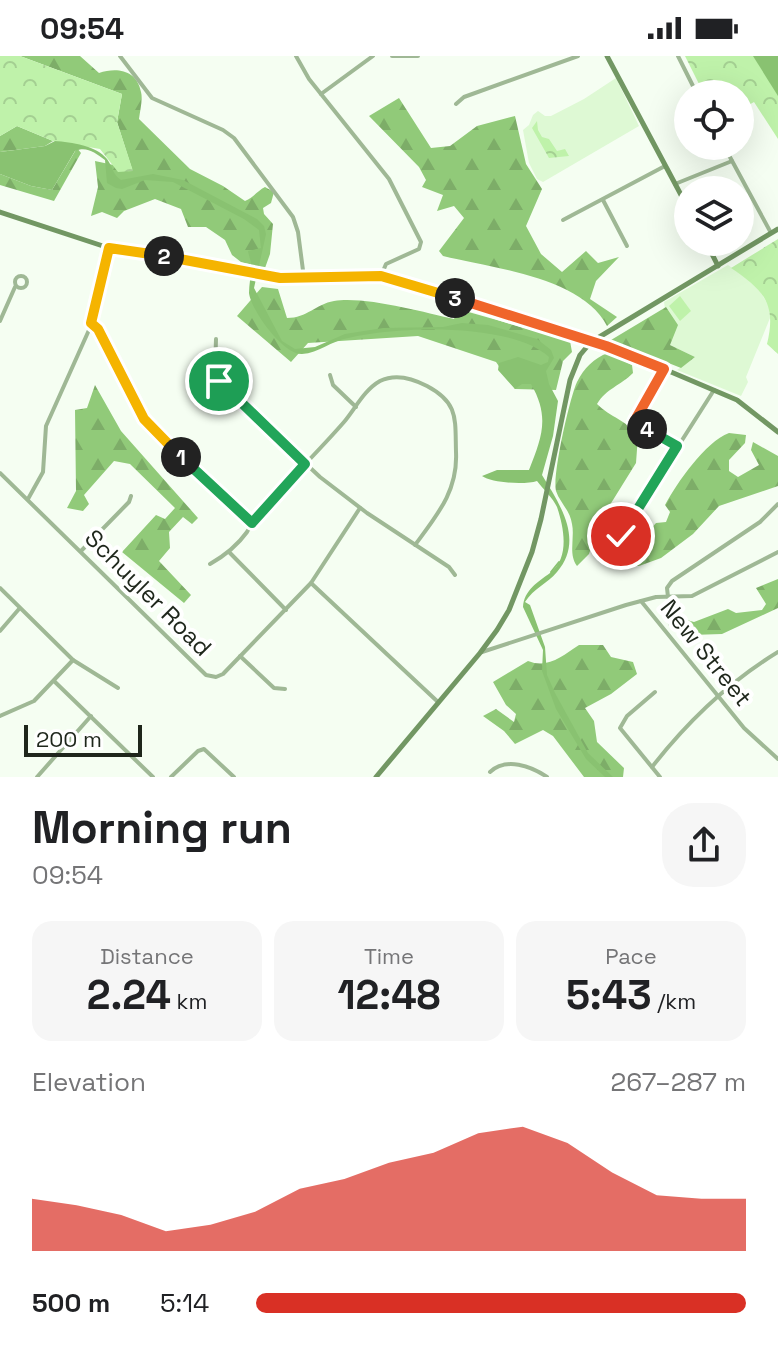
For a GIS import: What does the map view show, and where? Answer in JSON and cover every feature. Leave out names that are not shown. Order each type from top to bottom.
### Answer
[{"type":"main road","points":[[607,56],[674,182]]},
{"type":"main road","points":[[0,212],[109,248],[258,275],[304,278],[381,276],[475,303],[664,369],[740,402],[778,432]]},
{"type":"main road","points":[[376,777],[480,653],[509,610],[532,552],[570,380],[580,355],[591,342],[778,229]]},
{"type":"main road","points":[[713,256],[718,266]]},
{"type":"main road","points":[[606,333],[605,341],[609,348]]},
{"type":"street","points":[[120,56],[152,98],[223,130],[236,141],[293,217],[304,278]]},
{"type":"street","points":[[296,56],[304,72],[389,179],[421,242],[419,249],[386,264],[381,276]]},
{"type":"street","points":[[321,94],[373,56]]},
{"type":"street","points":[[392,56],[418,56]]},
{"type":"street","points":[[456,104],[464,97],[578,56]]},
{"type":"street","points":[[678,56],[690,80]]},
{"type":"street","points":[[695,176],[732,161],[771,233]]},
{"type":"street","points":[[563,220],[665,166]]},
{"type":"street","points":[[603,200],[627,246]]},
{"type":"street","points":[[28,499],[43,472],[46,426],[91,323],[109,248]]},
{"type":"street","points":[[0,321],[16,286]]},
{"type":"street","points":[[91,323],[98,329],[149,427],[252,523]]},
{"type":"street","points":[[216,339],[215,371],[219,381],[305,464],[360,508],[449,567],[455,575]]},
{"type":"street","points":[[664,369],[634,422],[677,446]]},
{"type":"street","points":[[330,375],[333,385],[356,407]]},
{"type":"street","points":[[210,564],[246,534],[252,523],[372,387],[384,379],[397,377],[417,380],[439,392],[451,405],[454,415],[455,480],[445,503],[415,545]]},
{"type":"street","points":[[621,536],[714,390]]},
{"type":"street","name":"Schuyler Road","points":[[0,473],[206,675],[220,676],[311,583],[360,508]]},
{"type":"street","points":[[81,551],[129,502],[131,496]]},
{"type":"street","points":[[668,597],[667,588],[672,581],[760,522],[778,504]]},
{"type":"street","points":[[228,552],[286,610]]},
{"type":"street","points":[[480,653],[641,601],[692,596],[778,552]]},
{"type":"street","points":[[311,583],[438,702]]},
{"type":"street","points":[[0,588],[73,660],[118,688]]},
{"type":"street","name":"New Street","points":[[641,601],[716,696],[744,728],[778,759]]},
{"type":"street","points":[[0,631],[20,608]]},
{"type":"street","points":[[652,767],[686,724],[716,696],[741,675],[778,652]]},
{"type":"street","points":[[240,656],[274,688],[285,689]]},
{"type":"street","points":[[0,716],[27,705],[73,660]]},
{"type":"street","points":[[54,681],[153,777]]},
{"type":"street","points":[[655,692],[627,716],[620,728],[660,777]]},
{"type":"street","points":[[37,777],[91,716]]},
{"type":"street","points":[[171,777],[204,749],[234,777]]},
{"type":"street","points":[[490,772],[499,765],[519,765],[535,769],[547,777]]},
{"type":"shaded area","points":[[753,56],[778,56],[778,96]]},
{"type":"shaded area","points":[[616,78],[639,126],[543,182],[537,179],[529,163],[523,130],[533,115],[538,111],[551,116]]},
{"type":"shaded area","points":[[55,141],[97,151],[107,159],[121,180],[153,174],[183,180],[257,219],[264,226],[266,234],[254,288],[282,341],[295,349],[315,347],[345,334],[383,328],[443,327],[462,323],[488,325],[537,339],[551,350],[554,358],[546,371],[558,401],[553,436],[542,475],[562,510],[569,547],[557,572],[525,602],[530,605],[545,647],[547,675],[555,693],[588,753],[613,777],[605,777],[586,759],[556,709],[542,671],[543,650],[523,607],[529,591],[561,559],[564,542],[557,507],[537,481],[509,483],[482,476],[497,470],[529,470],[542,427],[541,407],[531,384],[522,384],[515,389],[498,370],[499,363],[518,357],[541,365],[548,362],[549,357],[532,346],[509,338],[452,330],[369,334],[308,353],[294,352],[277,340],[251,301],[248,251],[261,248],[259,230],[173,182],[145,180],[122,189],[116,188],[107,183],[105,160],[87,150],[75,151],[52,190],[0,174],[0,152],[45,146]]},
{"type":"shaded area","points":[[728,265],[756,285],[769,306],[770,318],[741,396],[677,370],[695,357],[670,345],[664,302]]},
{"type":"green space","points":[[0,56],[20,56],[122,94],[117,122],[133,171],[118,172],[100,149],[53,141],[17,126],[0,136]]},
{"type":"green space","points":[[20,56],[80,56],[99,73],[113,70],[131,75],[141,92],[139,119],[190,169],[245,201],[265,187],[274,192],[271,203],[263,208],[273,224],[270,254],[265,268],[241,262],[232,255],[225,240],[206,227],[188,227],[181,209],[155,199],[124,211],[117,218],[102,212],[91,216],[98,187],[95,161],[132,169],[117,122],[122,94]]},
{"type":"green space","points":[[685,56],[778,56],[778,139],[754,102],[754,80],[697,80]]},
{"type":"green space","points":[[399,98],[431,148],[450,146],[477,126],[515,116],[526,164],[542,189],[526,226],[541,254],[562,272],[586,251],[598,263],[619,257],[596,281],[590,299],[617,317],[607,326],[595,309],[557,285],[443,256],[439,251],[464,218],[454,206],[437,211],[443,195],[422,187],[426,180],[419,167],[369,116]]},
{"type":"green space","points":[[537,121],[542,137],[549,139],[557,151],[565,149],[569,156],[549,158],[532,128]]},
{"type":"green space","points":[[17,126],[53,141],[45,146],[0,152],[0,136]]},
{"type":"green space","points":[[77,148],[81,153],[54,201],[0,185],[0,174],[52,190]]},
{"type":"green space","points":[[778,239],[778,354],[767,344],[770,318],[765,299],[752,283],[731,268]]},
{"type":"green space","points":[[262,287],[278,289],[287,318],[300,316],[334,301],[347,300],[454,319],[458,309],[570,341],[572,352],[563,361],[556,390],[515,389],[496,362],[418,336],[308,343],[291,362],[237,316]]},
{"type":"green space","points":[[680,296],[691,311],[680,321],[669,306]]},
{"type":"green space","points":[[666,307],[678,325],[670,345],[695,357],[681,368],[611,340]]},
{"type":"green space","points":[[608,353],[632,365],[633,373],[597,404],[638,436],[636,463],[600,521],[589,554],[577,566],[573,556],[571,519],[556,491],[555,482],[566,419],[577,382],[590,364]]},
{"type":"green space","points":[[95,385],[121,431],[198,518],[192,524],[183,517],[169,532],[170,548],[159,561],[191,595],[184,603],[122,552],[156,515],[165,519],[175,508],[130,464],[114,461],[84,495],[89,504],[83,511],[67,508],[76,491],[75,410],[87,408]]},
{"type":"green space","points":[[729,433],[746,435],[745,443],[729,460],[729,471],[738,477],[759,465],[751,450],[753,442],[778,456],[778,486],[719,506],[693,534],[661,558],[639,566],[623,566],[616,555],[621,550],[636,553],[640,550],[641,540],[656,523],[666,522],[670,512],[665,505],[684,475],[701,454]]},
{"type":"green space","points":[[778,579],[778,608],[722,634],[691,635],[668,625],[676,617],[694,622],[728,609],[736,613],[762,610],[766,604],[756,588]]},
{"type":"green space","points":[[579,645],[603,645],[611,657],[633,662],[637,674],[611,694],[585,708],[594,721],[597,742],[624,768],[623,777],[584,777],[553,736],[543,730],[515,744],[504,731],[483,716],[496,709],[514,722],[516,714],[506,705],[493,682],[528,661],[548,662]]},
{"type":"waterway","points":[[551,572],[559,562]]},
{"type":"route","points":[[219,381],[305,464],[252,523],[149,427],[98,329],[91,323],[109,248],[280,278],[385,277],[606,346],[664,369],[634,422],[677,446],[621,536]]}]
